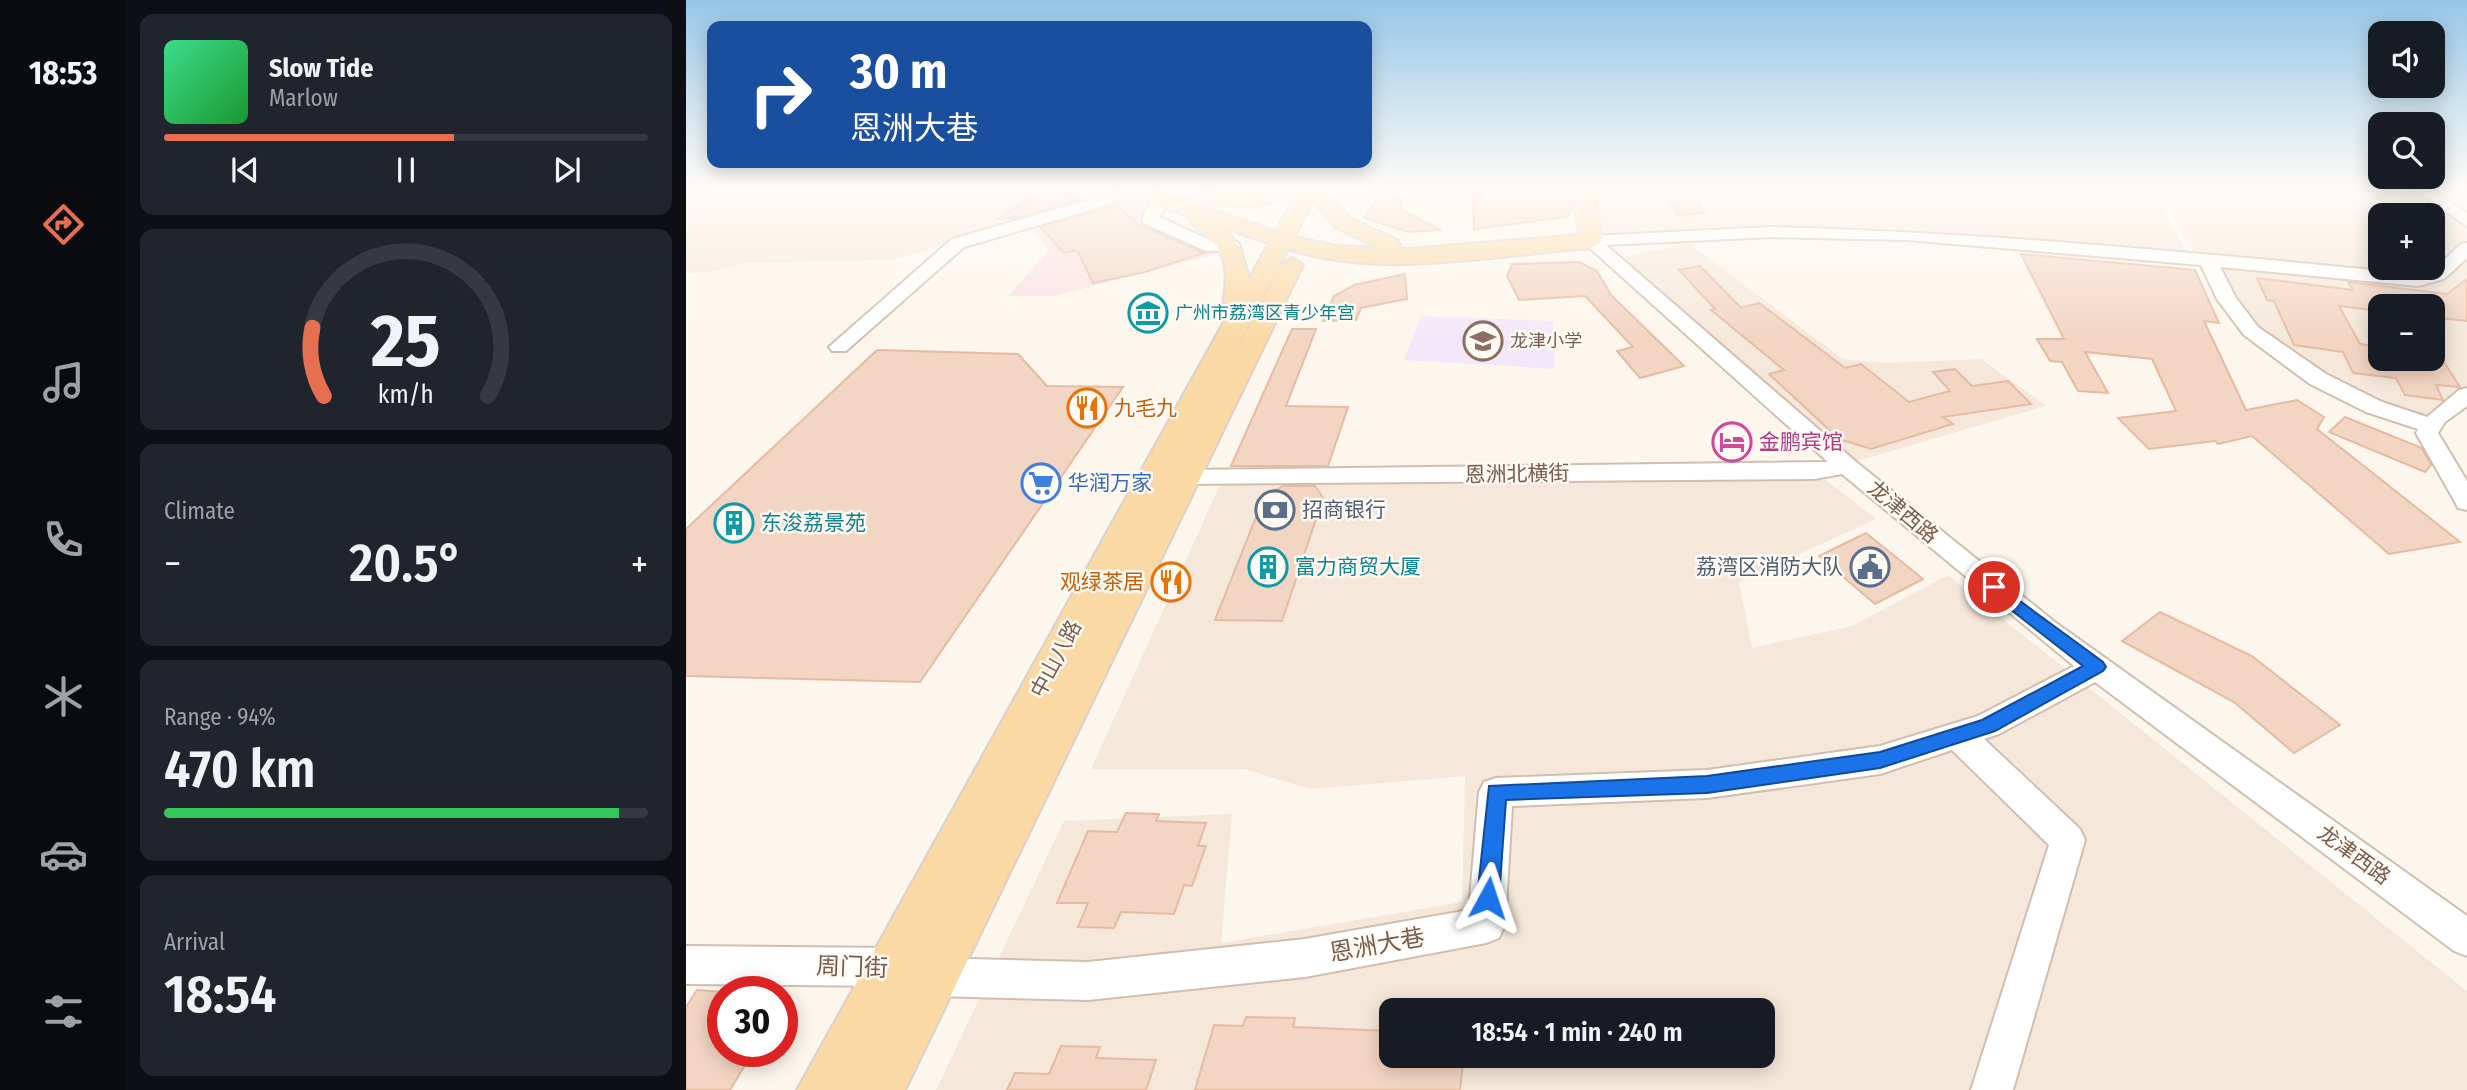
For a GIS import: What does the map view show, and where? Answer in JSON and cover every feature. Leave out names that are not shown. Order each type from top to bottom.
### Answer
[{"type":"main road","points":[[1221,238],[1231,246],[1249,323],[1293,284],[1321,271],[1355,263],[1453,251],[1591,241]]},
{"type":"main road","name":"中山八路","points":[[877,1090],[913,972],[1294,238]]},
{"type":"main road","name":"中山八路","points":[[824,1090],[913,972],[1186,477],[1249,323],[1294,238]]},
{"type":"main road","points":[[1297,238],[1348,253],[1453,251]]},
{"type":"main road","points":[[1301,238],[1390,245],[1511,238]]},
{"type":"main road","points":[[1375,238],[1390,245]]},
{"type":"main road","points":[[1574,238],[1591,241]]},
{"type":"street","points":[[839,347],[958,243],[975,238]]},
{"type":"street","points":[[1591,241],[1647,238]]},
{"type":"street","points":[[1943,238],[2012,242],[2418,281],[2438,275],[2467,248]]},
{"type":"street","name":"龙津西路","points":[[1591,241],[1847,466],[2046,630],[2467,938]]},
{"type":"street","points":[[2467,395],[2437,418],[2427,433],[2467,502]]},
{"type":"street","name":"恩洲北横街","points":[[1186,477],[1814,472],[1847,466]]},
{"type":"street","name":"恩洲大巷","points":[[913,972],[1088,981],[1305,958],[1486,925],[1496,792],[1707,785],[1880,760],[1988,725],[2097,667]]},
{"type":"street","points":[[1958,735],[2068,840],[1992,1090]]},
{"type":"street","name":"周门街","points":[[686,965],[913,972]]},
{"type":"lane","points":[[2208,260],[2227,299],[2251,331],[2318,379],[2374,407],[2432,426]]},
{"type":"shaded area","points":[[686,238],[972,238],[891,260],[745,263],[711,272],[686,273]]},
{"type":"shaded area","points":[[1039,238],[1199,238],[1217,254],[1054,296],[1008,296],[1049,250]]},
{"type":"shaded area","points":[[1593,238],[1643,238],[1593,240]]},
{"type":"shaded area","points":[[1904,238],[2179,238],[2190,258]]},
{"type":"shaded area","points":[[2186,238],[2368,238],[2368,272],[2196,258]]},
{"type":"shaded area","points":[[2445,238],[2467,238],[2467,242],[2445,261]]},
{"type":"shaded area","points":[[1688,243],[1843,359],[1886,363],[1981,359],[2046,406],[1850,463],[1615,259]]},
{"type":"shaded area","points":[[2467,257],[2467,389],[2421,418],[2323,377],[2259,333],[2235,300],[2215,264],[2416,284],[2445,280],[2445,275]]},
{"type":"shaded area","name":"龙津小学","points":[[1421,316],[1553,321],[1555,369],[1404,360]]},
{"type":"shaded area","points":[[1826,480],[1876,519],[1739,582],[1752,648],[1852,626],[1948,575],[2467,991],[2467,1090],[936,1090],[1064,821],[1232,814],[1221,943],[1462,902],[1465,776],[1310,789],[1244,769],[1091,769],[1220,485]]},
{"type":"building","points":[[1050,238],[1169,238],[1204,253],[1145,272],[1093,283],[1077,250],[1064,253]]},
{"type":"building","points":[[2021,254],[2195,270],[2219,323],[2204,321],[2246,410],[2297,400],[2324,417],[2317,429],[2460,542],[2389,554],[2252,436],[2218,444],[2215,441],[2149,449],[2118,418],[2176,411],[2152,359],[2085,352],[2108,393],[2078,391],[2062,362],[2050,361],[2037,339],[2064,339]]},
{"type":"building","points":[[1579,262],[1597,271],[1611,295],[1684,366],[1640,378],[1617,351],[1633,347],[1585,296],[1519,300],[1507,276],[1512,264]]},
{"type":"building","points":[[1700,266],[1741,308],[1759,303],[1845,368],[1861,364],[1909,402],[1950,391],[1933,372],[1955,369],[1972,386],[2008,381],[2031,404],[1943,417],[1953,424],[1871,449],[1839,439],[1769,374],[1784,370],[1711,310],[1715,309],[1679,270]]},
{"type":"building","points":[[1405,274],[1407,299],[1361,308],[1356,320],[1323,321],[1334,296],[1354,285]]},
{"type":"building","points":[[2257,278],[2353,290],[2348,282],[2447,294],[2467,279],[2467,321],[2445,318],[2445,294],[2368,294],[2368,310],[2339,306],[2360,344],[2368,345],[2368,371],[2445,371],[2445,364],[2460,387],[2436,385],[2443,400],[2405,395],[2396,378],[2353,373],[2343,352],[2294,345],[2274,301],[2267,300]]},
{"type":"building","points":[[1292,329],[1316,329],[1286,406],[1348,407],[1328,466],[1231,466]]},
{"type":"building","points":[[877,350],[1018,354],[1047,386],[1123,387],[920,682],[686,676],[686,529]]},
{"type":"building","points":[[2345,417],[2422,448],[2431,465],[2425,472],[2329,432]]},
{"type":"building","name":"富力商贸大厦","points":[[1283,486],[1315,486],[1323,498],[1282,621],[1215,620],[1264,497]]},
{"type":"building","name":"荔湾区消防大队","points":[[1866,533],[1923,579],[1875,604],[1819,556]]},
{"type":"building","points":[[2160,612],[2252,656],[2340,725],[2294,753],[2234,702],[2122,641]]},
{"type":"building","points":[[1126,813],[1159,814],[1156,821],[1206,823],[1198,846],[1206,846],[1192,886],[1184,885],[1174,914],[1121,912],[1114,928],[1078,927],[1088,903],[1057,903],[1088,831],[1117,832]]},
{"type":"building","points":[[697,990],[707,991],[707,1067],[744,1067],[730,1090],[686,1090],[686,1007]]},
{"type":"building","points":[[1246,1017],[1295,1018],[1293,1027],[1379,1031],[1379,1068],[1463,1068],[1460,1090],[1195,1090],[1214,1025],[1243,1026]]},
{"type":"building","points":[[1061,1046],[1100,1047],[1096,1058],[1156,1060],[1146,1090],[1007,1090],[1015,1073],[1049,1074]]},
{"type":"place","name":"广州市荔湾区青少年宫","points":[[1148,313]]},
{"type":"place","name":"龙津小学","points":[[1483,341]]},
{"type":"place","name":"九毛九","points":[[1087,408]]},
{"type":"place","name":"金鹏宾馆","points":[[1732,442]]},
{"type":"place","name":"华润万家","points":[[1041,483]]},
{"type":"place","name":"招商银行","points":[[1275,510]]},
{"type":"place","name":"东浚荔景苑","points":[[734,523]]},
{"type":"place","name":"富力商贸大厦","points":[[1268,567]]},
{"type":"place","name":"荔湾区消防大队","points":[[1870,567]]},
{"type":"place","name":"观绿茶居","points":[[1171,582]]},
{"type":"route","points":[[1488,898],[1496,792],[1707,785],[1880,760],[1988,725],[2097,667],[1994,587]]}]
